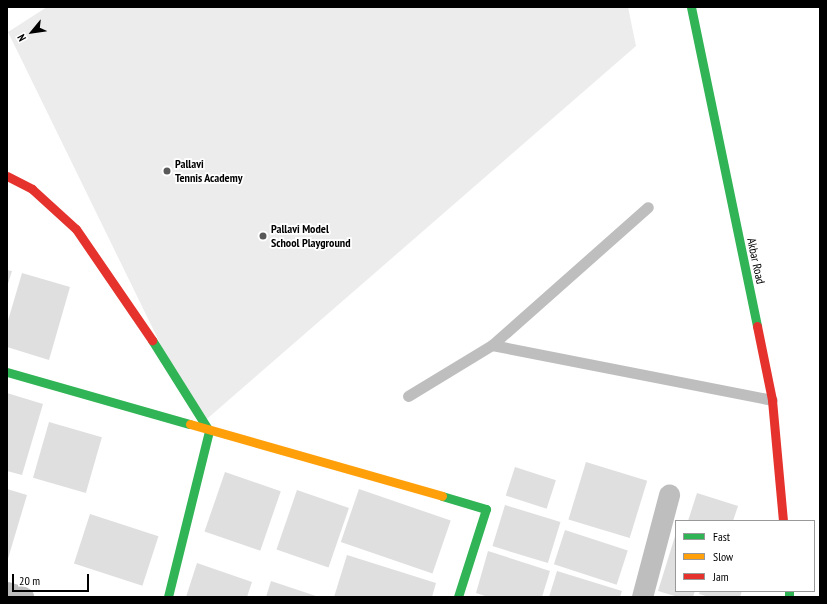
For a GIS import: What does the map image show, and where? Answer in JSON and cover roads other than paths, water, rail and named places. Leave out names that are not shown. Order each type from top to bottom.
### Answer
[{"type":"street","name":"Akbar Road","points":[[691,7],[772,400],[783,520]]},
{"type":"street","points":[[7,176],[32,189],[76,229],[119,288],[209,431],[168,597]]},
{"type":"street","points":[[7,372],[486,509],[458,597]]},
{"type":"street","points":[[642,597],[669,495]]},
{"type":"street","points":[[7,592],[23,597]]},
{"type":"lane","points":[[408,396],[492,345],[648,207]]},
{"type":"lane","points":[[492,345],[772,400]]},
{"type":"place","name":"Pallavi Tennis Academy","points":[[167,171]]},
{"type":"place","name":"Pallavi Model School Playground","points":[[263,236]]}]
